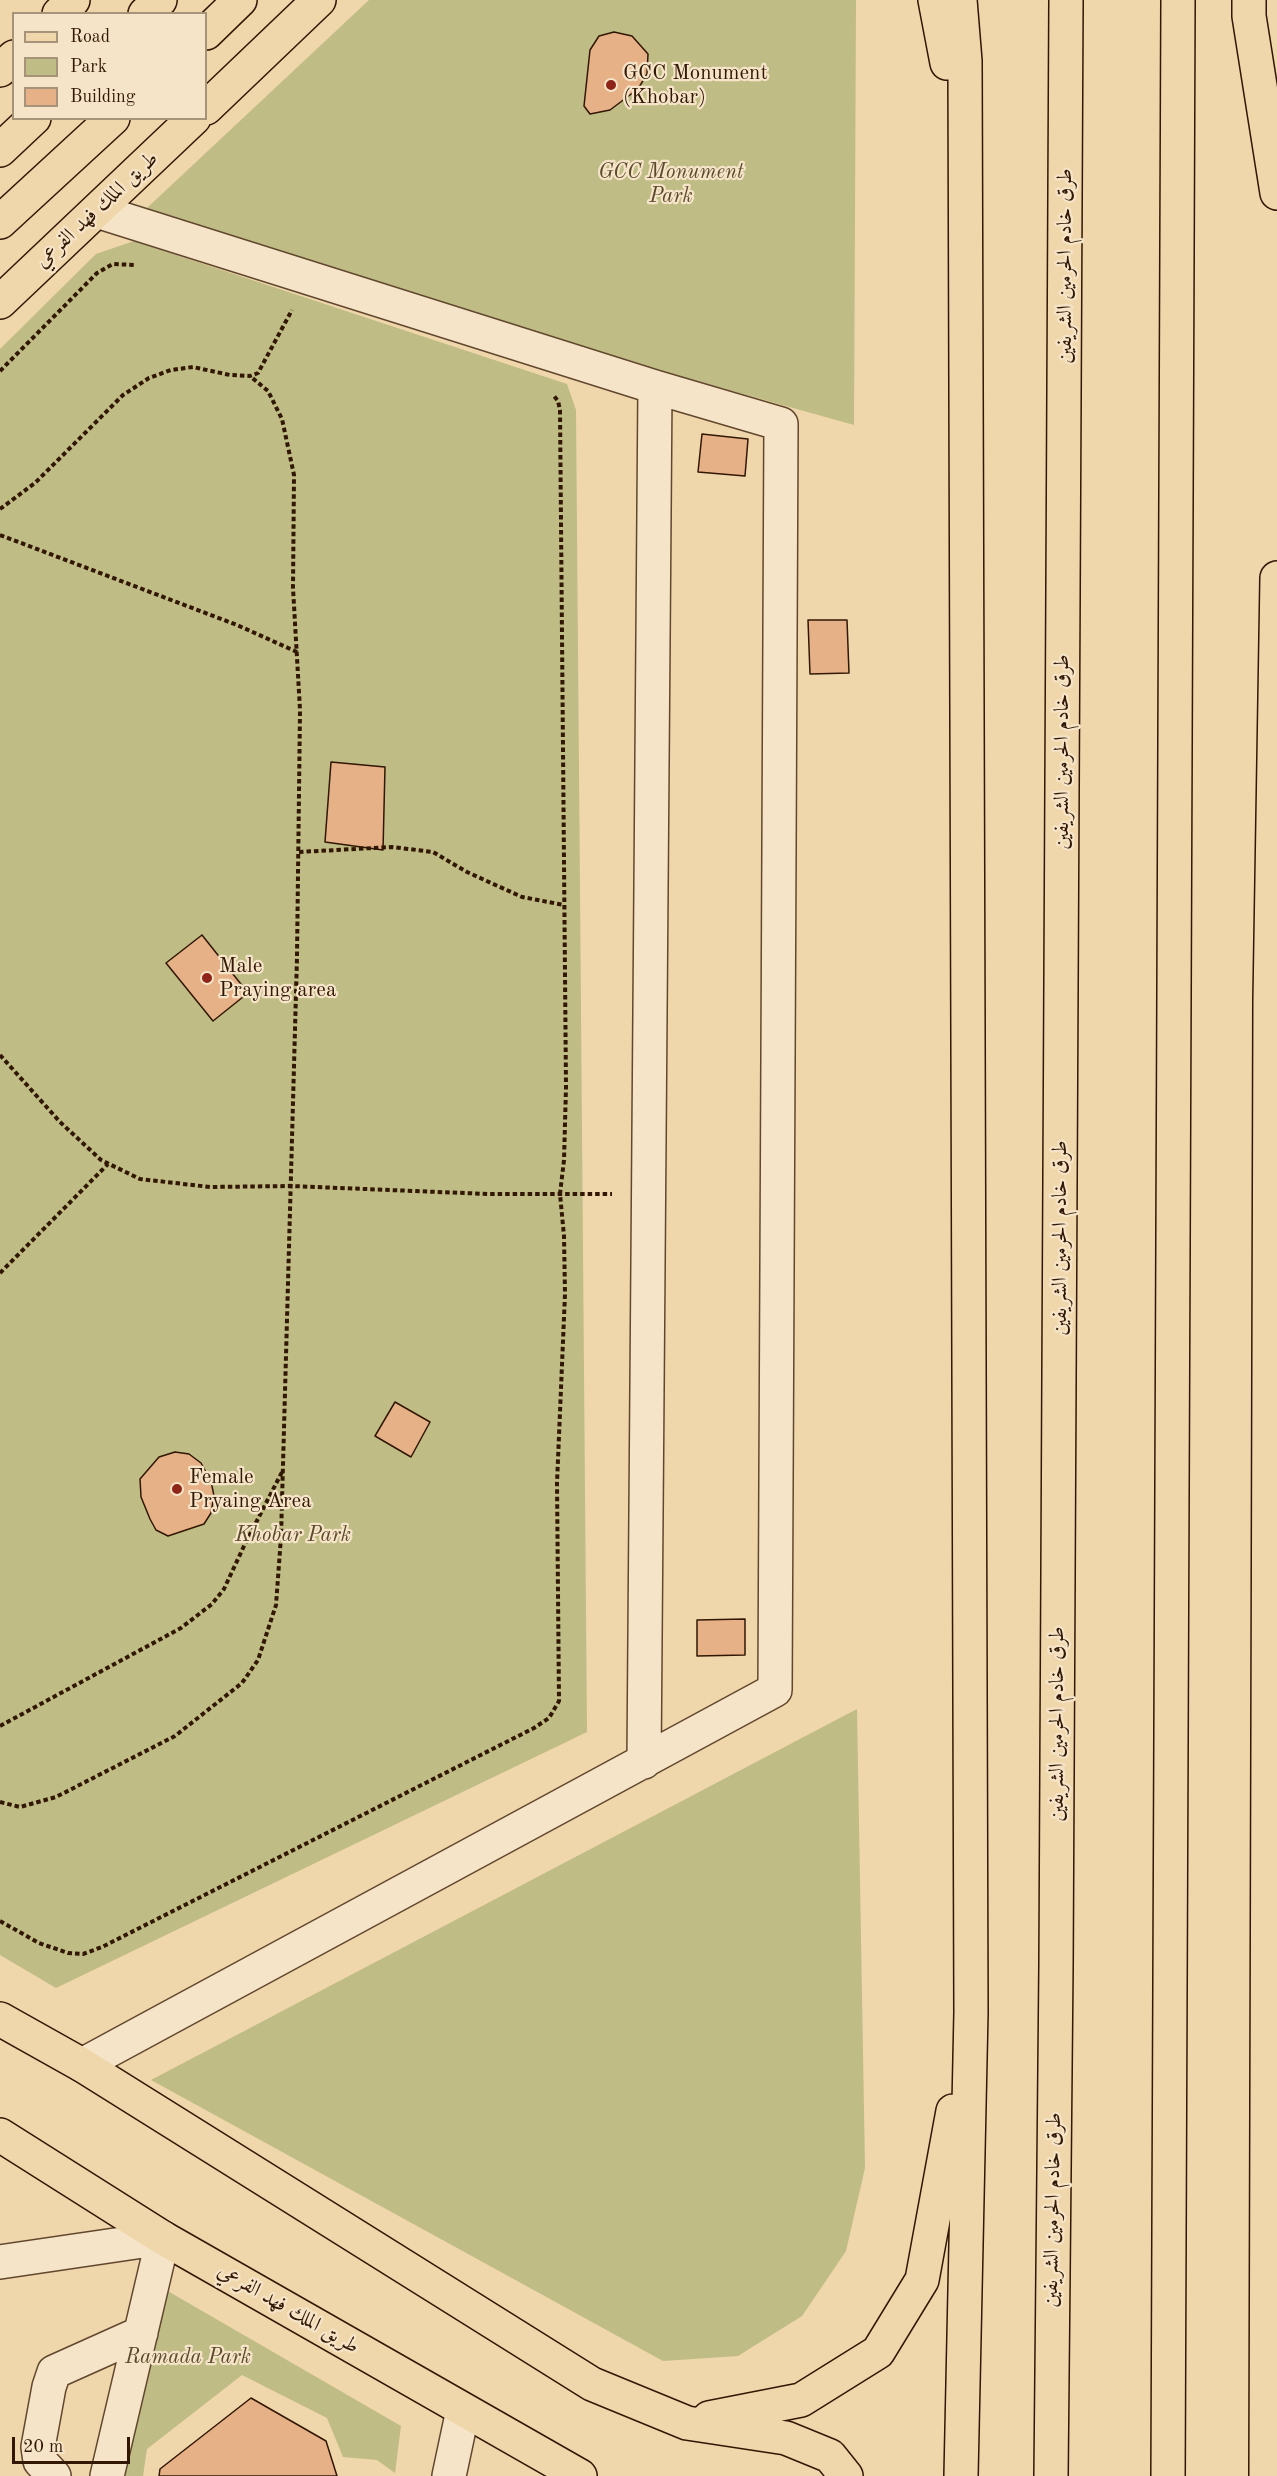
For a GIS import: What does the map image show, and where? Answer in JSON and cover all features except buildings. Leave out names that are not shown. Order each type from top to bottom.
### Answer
[{"type":"main road","points":[[61,12],[73,0]]},
{"type":"main road","points":[[147,12],[160,0]]},
{"type":"main road","points":[[207,32],[240,0]]},
{"type":"main road","points":[[207,107],[319,0]]},
{"type":"main road","points":[[935,0],[965,167]]},
{"type":"main road","points":[[960,0],[965,61],[971,2012],[961,2476]]},
{"type":"main road","points":[[965,61],[970,0]]},
{"type":"main road","name":"طرق خادم الحرمين الشريفين","points":[[1051,2476],[1066,0]]},
{"type":"main road","points":[[1168,2476],[1178,0]]},
{"type":"main road","points":[[1249,0],[1249,16],[1277,193]]},
{"type":"main road","points":[[0,70],[12,59]]},
{"type":"main road","points":[[0,150],[32,120]]},
{"type":"main road","points":[[0,222],[111,120]]},
{"type":"main road","name":"طريق الملك فهد الفرعي","points":[[0,302],[192,120]]},
{"type":"main road","points":[[1266,2476],[1272,2367],[1273,1000],[1277,578]]},
{"type":"main road","points":[[687,2423],[801,2400],[878,2352],[922,2280],[971,2012]]},
{"type":"main road","points":[[0,2019],[82,2065],[592,2385],[687,2423],[786,2438],[830,2456],[846,2476]]},
{"type":"main road","points":[[1170,2109],[1184,2476]]},
{"type":"main road","name":"طريق الملك فهد الفرعي","points":[[0,2134],[163,2238],[580,2476]]},
{"type":"street","points":[[82,2065],[775,1690],[781,424],[655,387],[97,211]]},
{"type":"street","points":[[644,1762],[655,387]]},
{"type":"street","points":[[0,2262],[163,2238],[107,2476]]},
{"type":"street","points":[[54,2476],[40,2461],[38,2447],[48,2387],[54,2372],[141,2333]]},
{"type":"street","points":[[449,2476],[463,2410]]},
{"type":"path","points":[[0,371],[98,273],[113,264],[123,263],[146,268]]},
{"type":"path","points":[[281,306],[303,313]]},
{"type":"path","points":[[0,509],[35,483],[123,395],[149,378],[171,370],[193,368],[230,375],[250,376],[258,373],[292,310]]},
{"type":"path","points":[[0,1802],[20,1807],[56,1797],[175,1736],[242,1683],[258,1660],[276,1605],[282,1537],[299,852],[300,710],[293,588],[294,475],[282,419],[268,391],[250,376]]},
{"type":"path","points":[[0,1921],[39,1943],[68,1953],[82,1954],[102,1947],[316,1836],[442,1776],[549,1718],[559,1701],[557,1483],[565,1294],[564,1236],[560,1194],[564,1160],[566,1087],[560,410],[558,401],[553,395]]},
{"type":"path","points":[[0,535],[237,625],[297,652]]},
{"type":"path","points":[[299,852],[392,847],[433,852],[467,872],[522,897],[564,905]]},
{"type":"path","points":[[0,1054],[60,1122],[101,1160],[140,1179],[210,1187],[291,1186],[488,1194],[648,1194]]},
{"type":"path","points":[[0,1273],[108,1164]]},
{"type":"path","points":[[0,1726],[181,1628],[212,1604],[224,1589],[283,1471]]},
{"type":"green space","name":"GCC Monument Park","points":[[369,0],[856,0],[854,425],[131,223]]},
{"type":"green space","name":"Khobar Park","points":[[134,241],[567,384],[576,410],[587,1732],[56,1988],[0,1955],[0,349],[96,254]]},
{"type":"green space","points":[[857,1709],[865,2168],[846,2251],[802,2316],[738,2356],[663,2361],[151,2080]]},
{"type":"green space","name":"Ramada Park","points":[[159,2286],[401,2426],[395,2473],[377,2460],[343,2457],[327,2418],[242,2375],[147,2449],[143,2476],[116,2476]]},
{"type":"place","name":"GCC Monument (Khobar)","points":[[611,85]]},
{"type":"place","name":"Male Praying area","points":[[207,978]]},
{"type":"place","name":"Female Pryaing Area","points":[[177,1489]]}]
